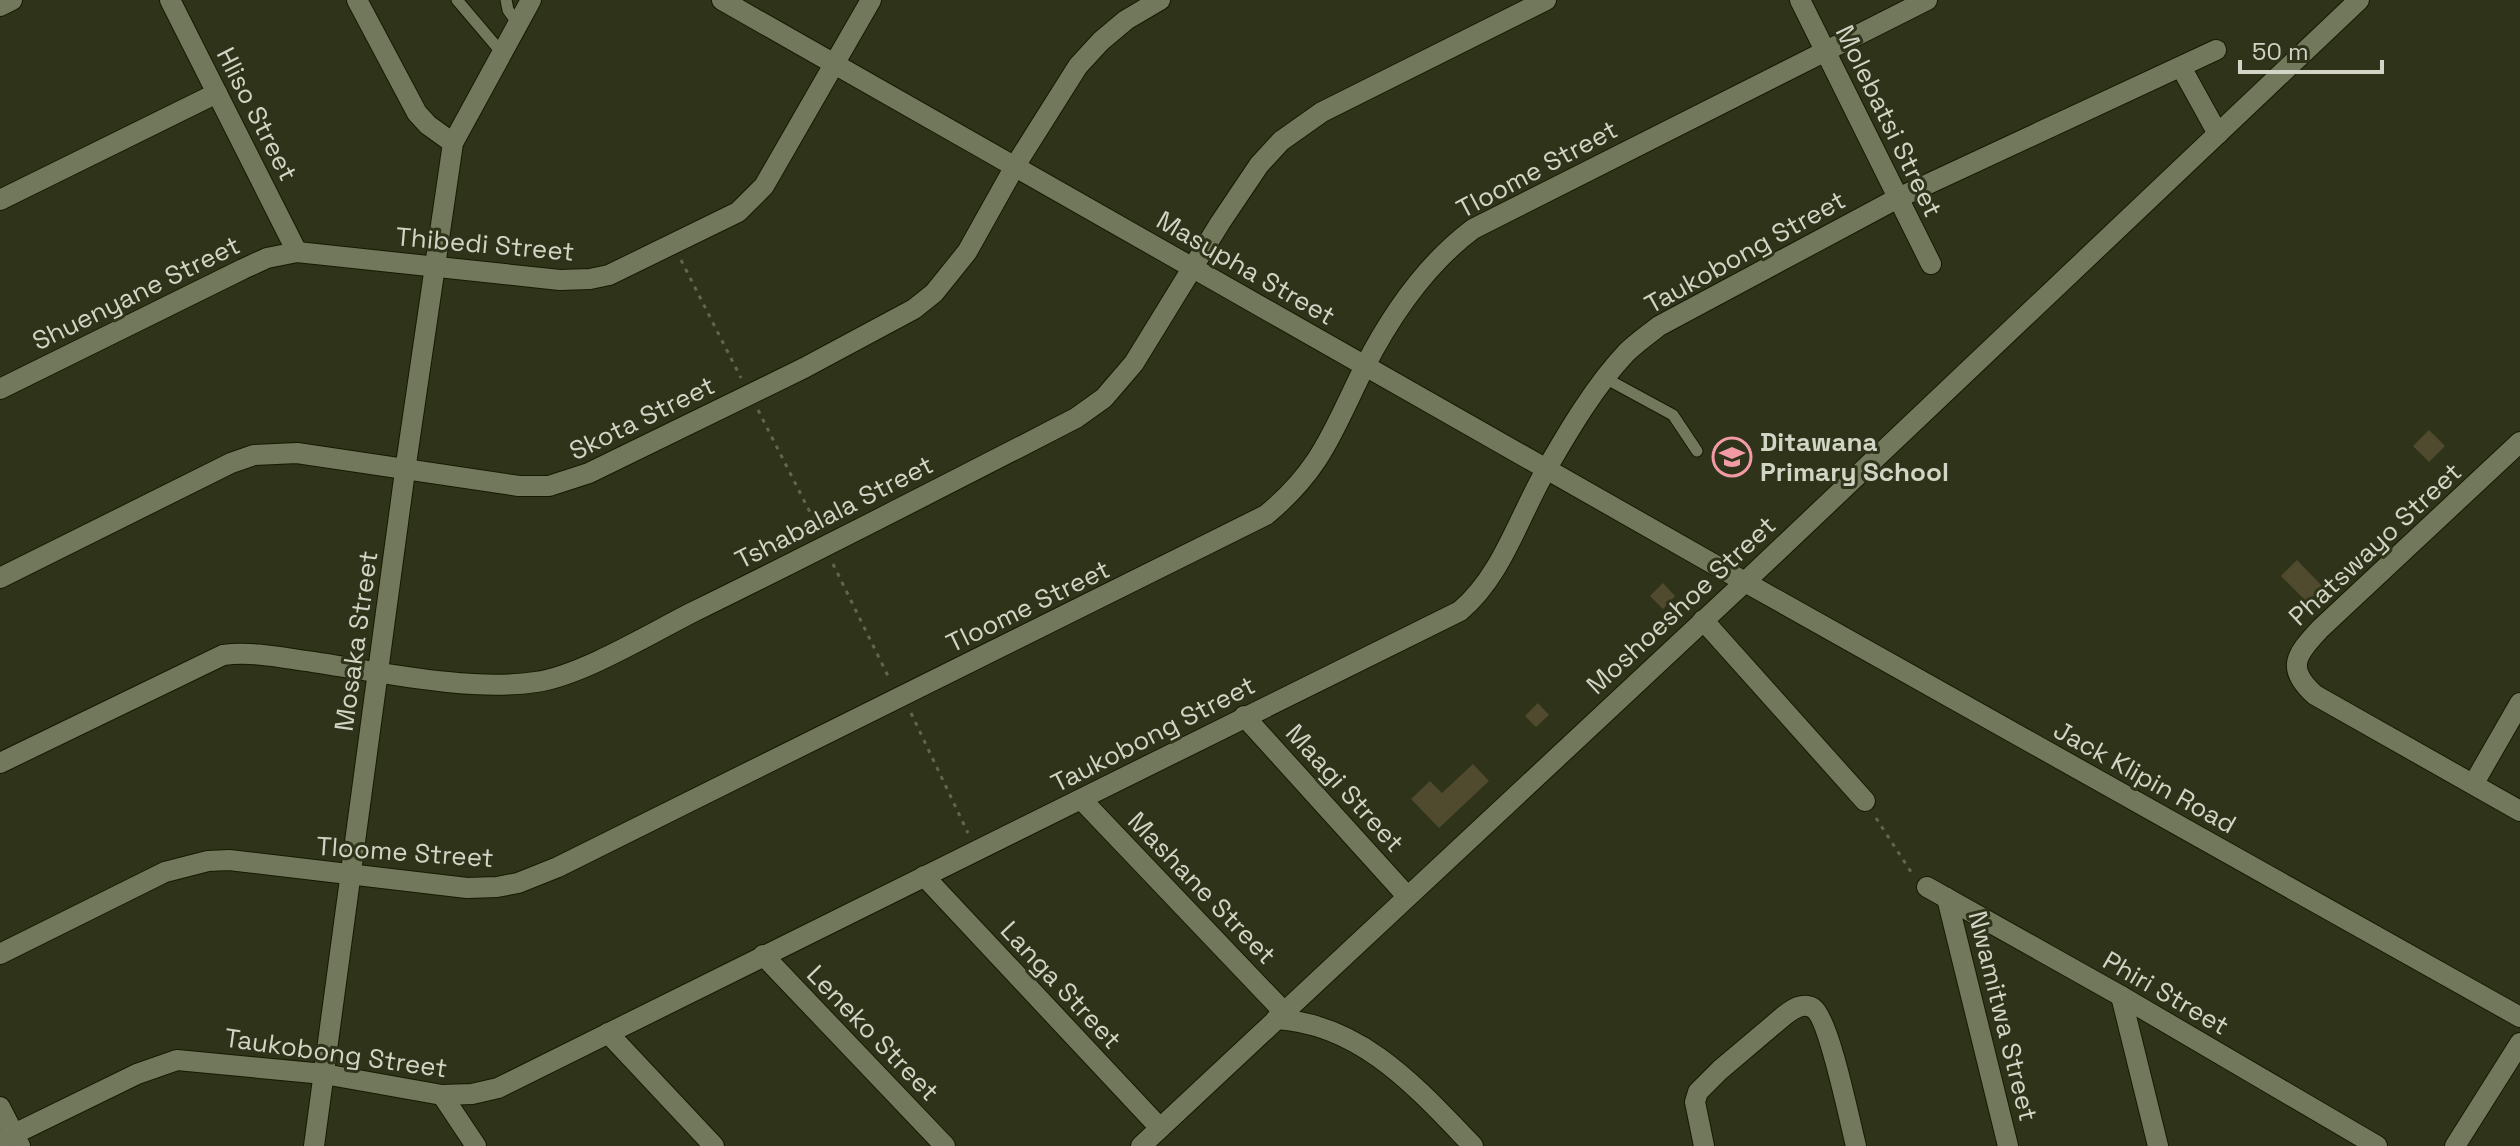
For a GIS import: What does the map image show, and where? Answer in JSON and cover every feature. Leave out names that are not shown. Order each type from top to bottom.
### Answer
[{"type":"street","points":[[0,6],[12,0]]},
{"type":"street","name":"Hliso Street","points":[[170,0],[297,252]]},
{"type":"street","points":[[357,0],[417,113],[453,143]]},
{"type":"street","name":"Mosaka Street","points":[[314,1146],[405,471],[453,143],[531,0]]},
{"type":"street","name":"Masupha Street","points":[[722,0],[1745,582]]},
{"type":"street","name":"Thibedi Street","points":[[297,252],[560,280],[609,275],[738,212],[764,186],[871,0]]},
{"type":"street","name":"Skota Street","points":[[0,578],[231,463],[254,455],[297,453],[519,486],[549,486],[571,481],[804,368],[914,309],[934,293],[967,252],[1015,166],[1078,66],[1126,20],[1160,0]]},
{"type":"street","name":"Tshabalala Street","points":[[0,763],[223,655],[268,655],[478,684],[539,682],[594,661],[835,543],[1076,418],[1104,398],[1134,363],[1259,165],[1300,125],[1546,0]]},
{"type":"street","name":"Molebatsi Street","points":[[1800,0],[1931,264]]},
{"type":"street","name":"Tloome Street","points":[[0,954],[165,872],[208,861],[229,860],[467,888],[497,887],[537,876],[1180,560],[1266,515],[1293,493],[1313,470],[1365,366],[1415,285],[1447,248],[1473,229],[1927,0]]},
{"type":"street","name":"Moshoeshoe Street","points":[[1141,1146],[1745,582],[2359,0]]},
{"type":"street","name":"Taukobong Street","points":[[11,1141],[137,1074],[177,1060],[324,1074],[442,1095],[472,1094],[498,1088],[1444,619],[1470,603],[1492,574],[1546,469],[1605,378],[1628,351],[1659,326],[1898,198],[2216,50]]},
{"type":"street","points":[[2181,67],[2218,134]]},
{"type":"street","points":[[0,200],[217,93]]},
{"type":"street","name":"Shuenyane Street","points":[[0,389],[243,269],[267,258],[297,252]]},
{"type":"street","name":"Phatswayo Street","points":[[2520,442],[2320,629],[2302,649],[2297,671],[2300,681],[2315,695],[2520,811]]},
{"type":"street","name":"Jack Klipin Road","points":[[1745,582],[2520,1017]]},
{"type":"street","points":[[1703,620],[1865,801]]},
{"type":"street","points":[[2474,783],[2520,703]]},
{"type":"street","name":"Maagi Street","points":[[1244,716],[1407,896]]},
{"type":"street","name":"Mashane Street","points":[[1081,799],[1280,1016]]},
{"type":"street","name":"Langa Street","points":[[924,876],[1160,1128]]},
{"type":"street","name":"Phiri Street","points":[[1927,887],[2377,1146]]},
{"type":"street","name":"Nwamitwa Street","points":[[1947,898],[2008,1146]]},
{"type":"street","name":"Leneko Street","points":[[763,955],[945,1146]]},
{"type":"street","points":[[2121,996],[2158,1146]]},
{"type":"street","points":[[1704,1146],[1695,1102],[1698,1092],[1785,1015],[1804,1005],[1812,1007],[1821,1018],[1856,1146]]},
{"type":"street","points":[[1280,1016],[1322,1027],[1382,1057],[1473,1146]]},
{"type":"street","points":[[608,1033],[714,1146]]},
{"type":"street","points":[[2455,1146],[2520,1043]]},
{"type":"street","points":[[442,1095],[476,1146]]},
{"type":"street","points":[[0,1107],[11,1141]]},
{"type":"lane","points":[[457,0],[502,53]]},
{"type":"lane","points":[[506,0],[508,10],[518,24]]},
{"type":"lane","points":[[1605,378],[1673,415],[1697,451]]},
{"type":"path","points":[[1865,801],[1913,876],[1927,887]]},
{"type":"building","points":[[2429,430],[2445,446],[2429,462],[2413,446]]},
{"type":"building","points":[[2297,560],[2323,587],[2307,602],[2281,576]]},
{"type":"building","points":[[1663,583],[1675,596],[1663,609],[1650,596]]},
{"type":"building","points":[[1538,703],[1549,715],[1536,727],[1525,716]]},
{"type":"building","points":[[1473,764],[1489,781],[1439,828],[1411,799],[1430,781],[1442,793]]},
{"type":"place","name":"Ditawana Primary School","points":[[1732,457]]}]
